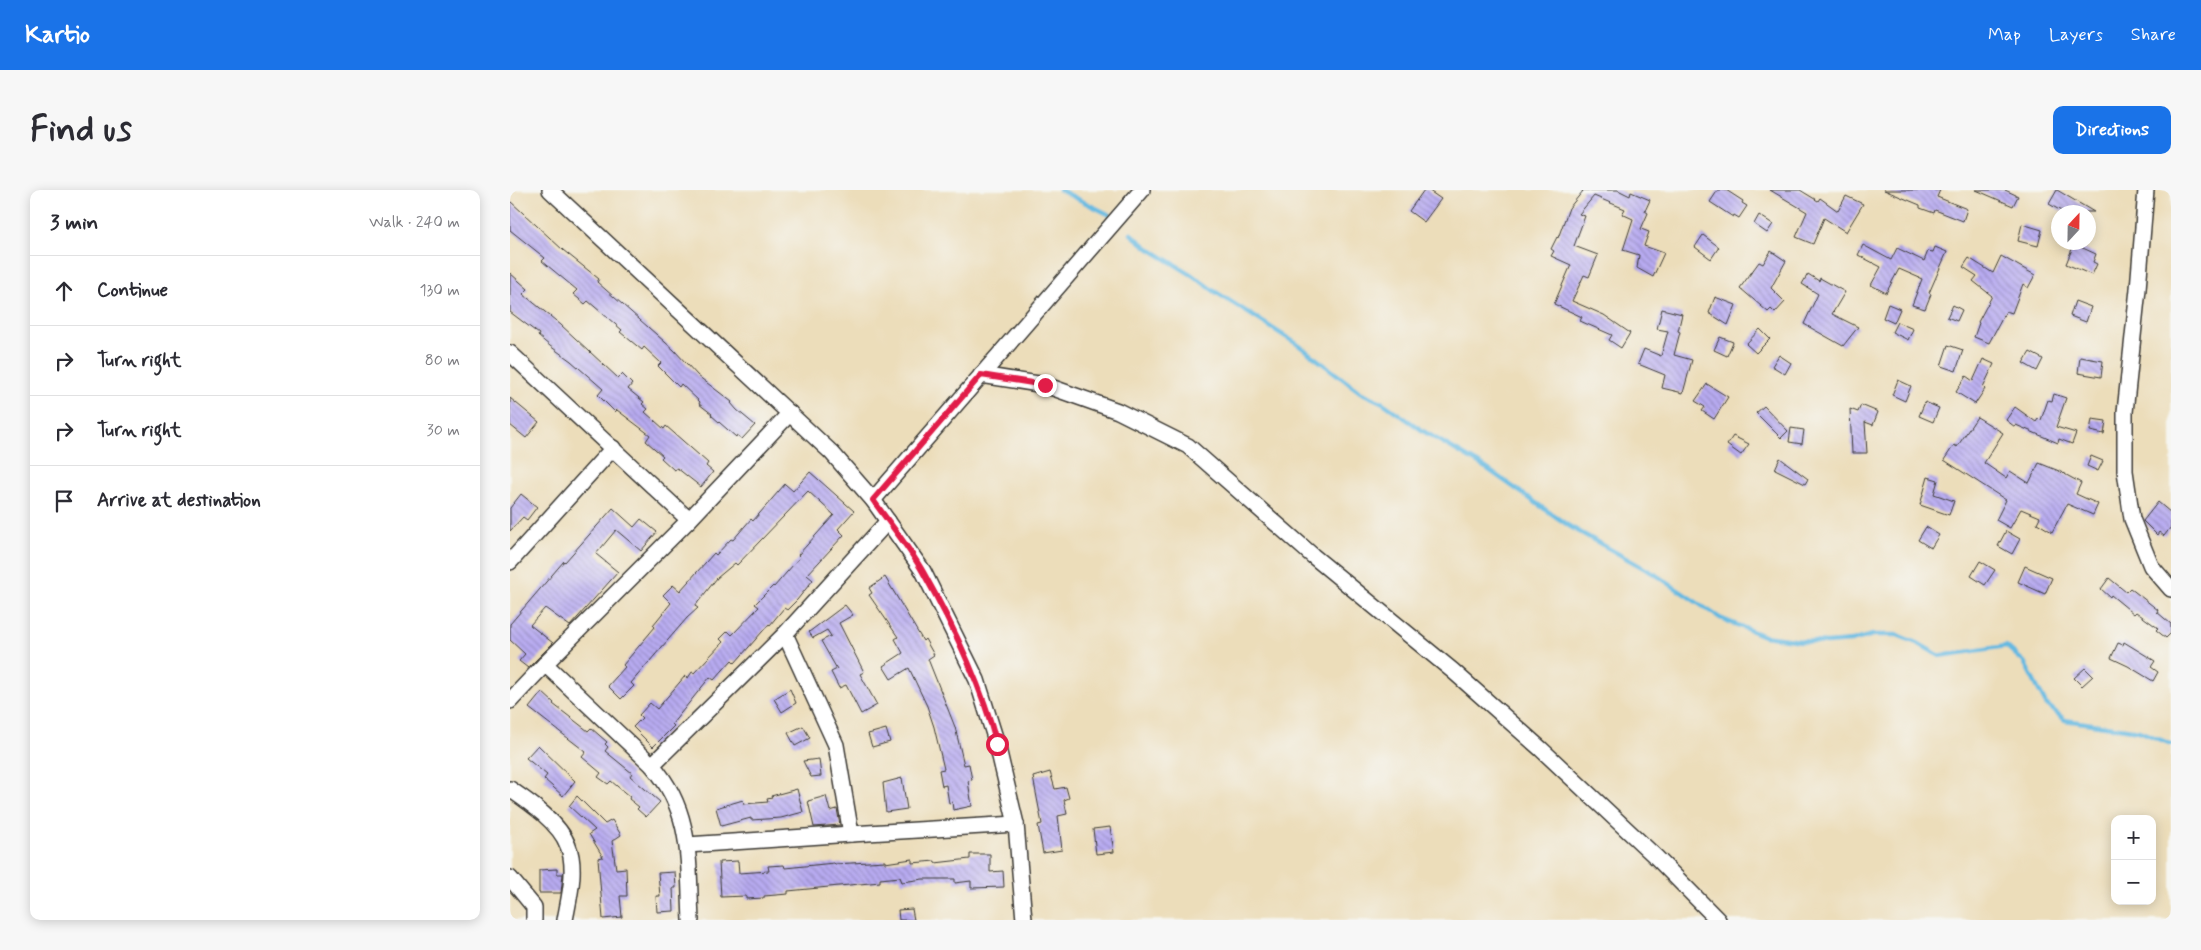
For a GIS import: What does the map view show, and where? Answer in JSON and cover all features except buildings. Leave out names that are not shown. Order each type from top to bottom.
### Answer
[{"type":"street","points":[[550,190],[832,453],[873,500],[922,571],[977,680],[995,736],[1016,824],[1024,920]]},
{"type":"street","points":[[873,500],[1142,190]]},
{"type":"street","points":[[2146,190],[2125,412],[2125,471],[2132,520],[2151,566],[2171,589]]},
{"type":"street","points":[[511,355],[689,520]]},
{"type":"street","points":[[981,375],[1045,385],[1118,411],[1188,446],[1313,556],[1453,671],[1534,742],[1658,858],[1718,920]]},
{"type":"street","points":[[510,701],[689,520],[790,412]]},
{"type":"street","points":[[510,562],[613,448]]},
{"type":"street","points":[[652,765],[785,634],[888,521]]},
{"type":"street","points":[[785,634],[836,745],[852,834]]},
{"type":"street","points":[[545,664],[652,765],[665,780],[674,796],[683,820],[687,845],[691,920]]},
{"type":"street","points":[[510,789],[544,816],[561,834],[569,846],[571,862],[570,888],[565,920]]},
{"type":"street","points":[[687,845],[1016,824]]},
{"type":"street","points":[[510,878],[534,907],[534,920]]},
{"type":"waterway","points":[[1060,190],[1110,215]]},
{"type":"waterway","points":[[1131,234],[1148,248],[1297,344],[1360,392],[1383,403],[1423,431],[1486,468],[1569,526],[1656,575],[1720,618],[1764,636],[1801,641],[1827,643],[1851,641],[1873,635],[1897,635],[1919,644],[1940,656],[2006,646],[2024,662],[2046,704],[2065,720],[2139,731],[2171,744]]},
{"type":"route","points":[[997,744],[989,713],[977,680],[940,606],[922,571],[873,500],[981,375],[1045,385]]}]
